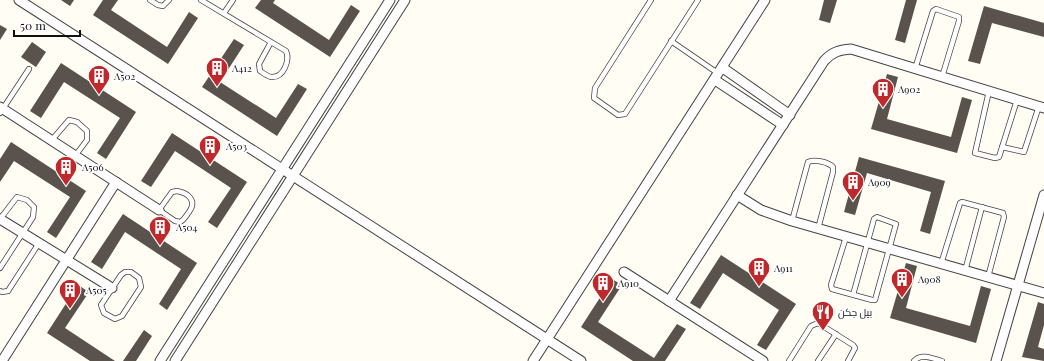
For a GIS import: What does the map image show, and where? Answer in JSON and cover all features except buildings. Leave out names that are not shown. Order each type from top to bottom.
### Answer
[{"type":"street","points":[[19,0],[546,340],[581,361]]},
{"type":"street","points":[[160,361],[390,0]]},
{"type":"street","points":[[174,361],[405,0]]},
{"type":"street","points":[[533,361],[719,74],[765,0]]},
{"type":"street","points":[[669,301],[824,61],[831,53],[851,49],[1041,107]]},
{"type":"street","points":[[719,74],[790,115]]},
{"type":"street","points":[[719,74],[783,125]]},
{"type":"street","points":[[1,110],[159,210]]},
{"type":"street","points":[[2,361],[116,182]]},
{"type":"street","points":[[737,195],[761,210],[792,222],[1044,293]]},
{"type":"street","points":[[996,361],[1044,195]]},
{"type":"street","points":[[0,219],[112,288]]},
{"type":"street","points":[[624,272],[763,361]]},
{"type":"lane","points":[[150,0],[163,6],[169,0]]},
{"type":"lane","points":[[201,0],[286,50],[288,56],[283,72],[278,76],[270,77],[260,71],[259,64],[271,42]]},
{"type":"lane","points":[[224,13],[233,0]]},
{"type":"lane","points":[[651,0],[595,88],[594,98],[618,114],[625,114],[698,0]]},
{"type":"lane","points":[[915,69],[933,11],[936,9],[959,17],[942,77]]},
{"type":"lane","points":[[671,41],[719,74]]},
{"type":"lane","points":[[1,110],[29,69]]},
{"type":"lane","points":[[989,91],[975,153],[995,158],[999,157],[1017,100]]},
{"type":"lane","points":[[1002,147],[1024,152],[1041,107]]},
{"type":"lane","points":[[51,141],[70,120],[77,122],[87,131],[87,140],[75,156]]},
{"type":"lane","points":[[792,222],[808,162],[812,160],[830,164],[833,167],[833,172],[818,229]]},
{"type":"lane","points":[[174,192],[182,192],[193,201],[192,208],[180,222],[175,221],[159,210],[174,192]]},
{"type":"lane","points":[[0,219],[17,197],[27,200],[34,208],[33,217],[0,268]]},
{"type":"lane","points":[[941,264],[960,203],[962,202],[982,207],[1004,215],[988,277]]},
{"type":"lane","points":[[965,271],[982,207]]},
{"type":"lane","points":[[846,237],[831,285],[832,289],[853,295],[875,300],[896,224],[877,218],[874,219],[853,295]]},
{"type":"lane","points":[[0,291],[8,291],[39,243]]},
{"type":"lane","points":[[125,272],[132,272],[141,282],[141,287],[122,316],[117,319],[104,313],[102,308],[102,302],[112,288],[125,272]]},
{"type":"lane","points":[[789,361],[814,323],[818,323],[853,345],[855,348],[848,361]]},
{"type":"lane","points":[[818,361],[836,334]]},
{"type":"lane","points":[[914,361],[919,357],[925,356],[940,361]]},
{"type":"place","name":"A412","points":[[217,88]]},
{"type":"place","name":"A502","points":[[99,96]]},
{"type":"place","name":"A902","points":[[883,108]]},
{"type":"place","name":"A503","points":[[210,166]]},
{"type":"place","name":"A506","points":[[66,186]]},
{"type":"place","name":"A909","points":[[853,202]]},
{"type":"place","name":"A504","points":[[160,246]]},
{"type":"place","name":"A911","points":[[759,288]]},
{"type":"place","name":"A908","points":[[902,298]]},
{"type":"place","name":"A910","points":[[603,302]]},
{"type":"place","name":"A505","points":[[70,310]]},
{"type":"place","name":"بيل جكن","points":[[823,332]]}]
